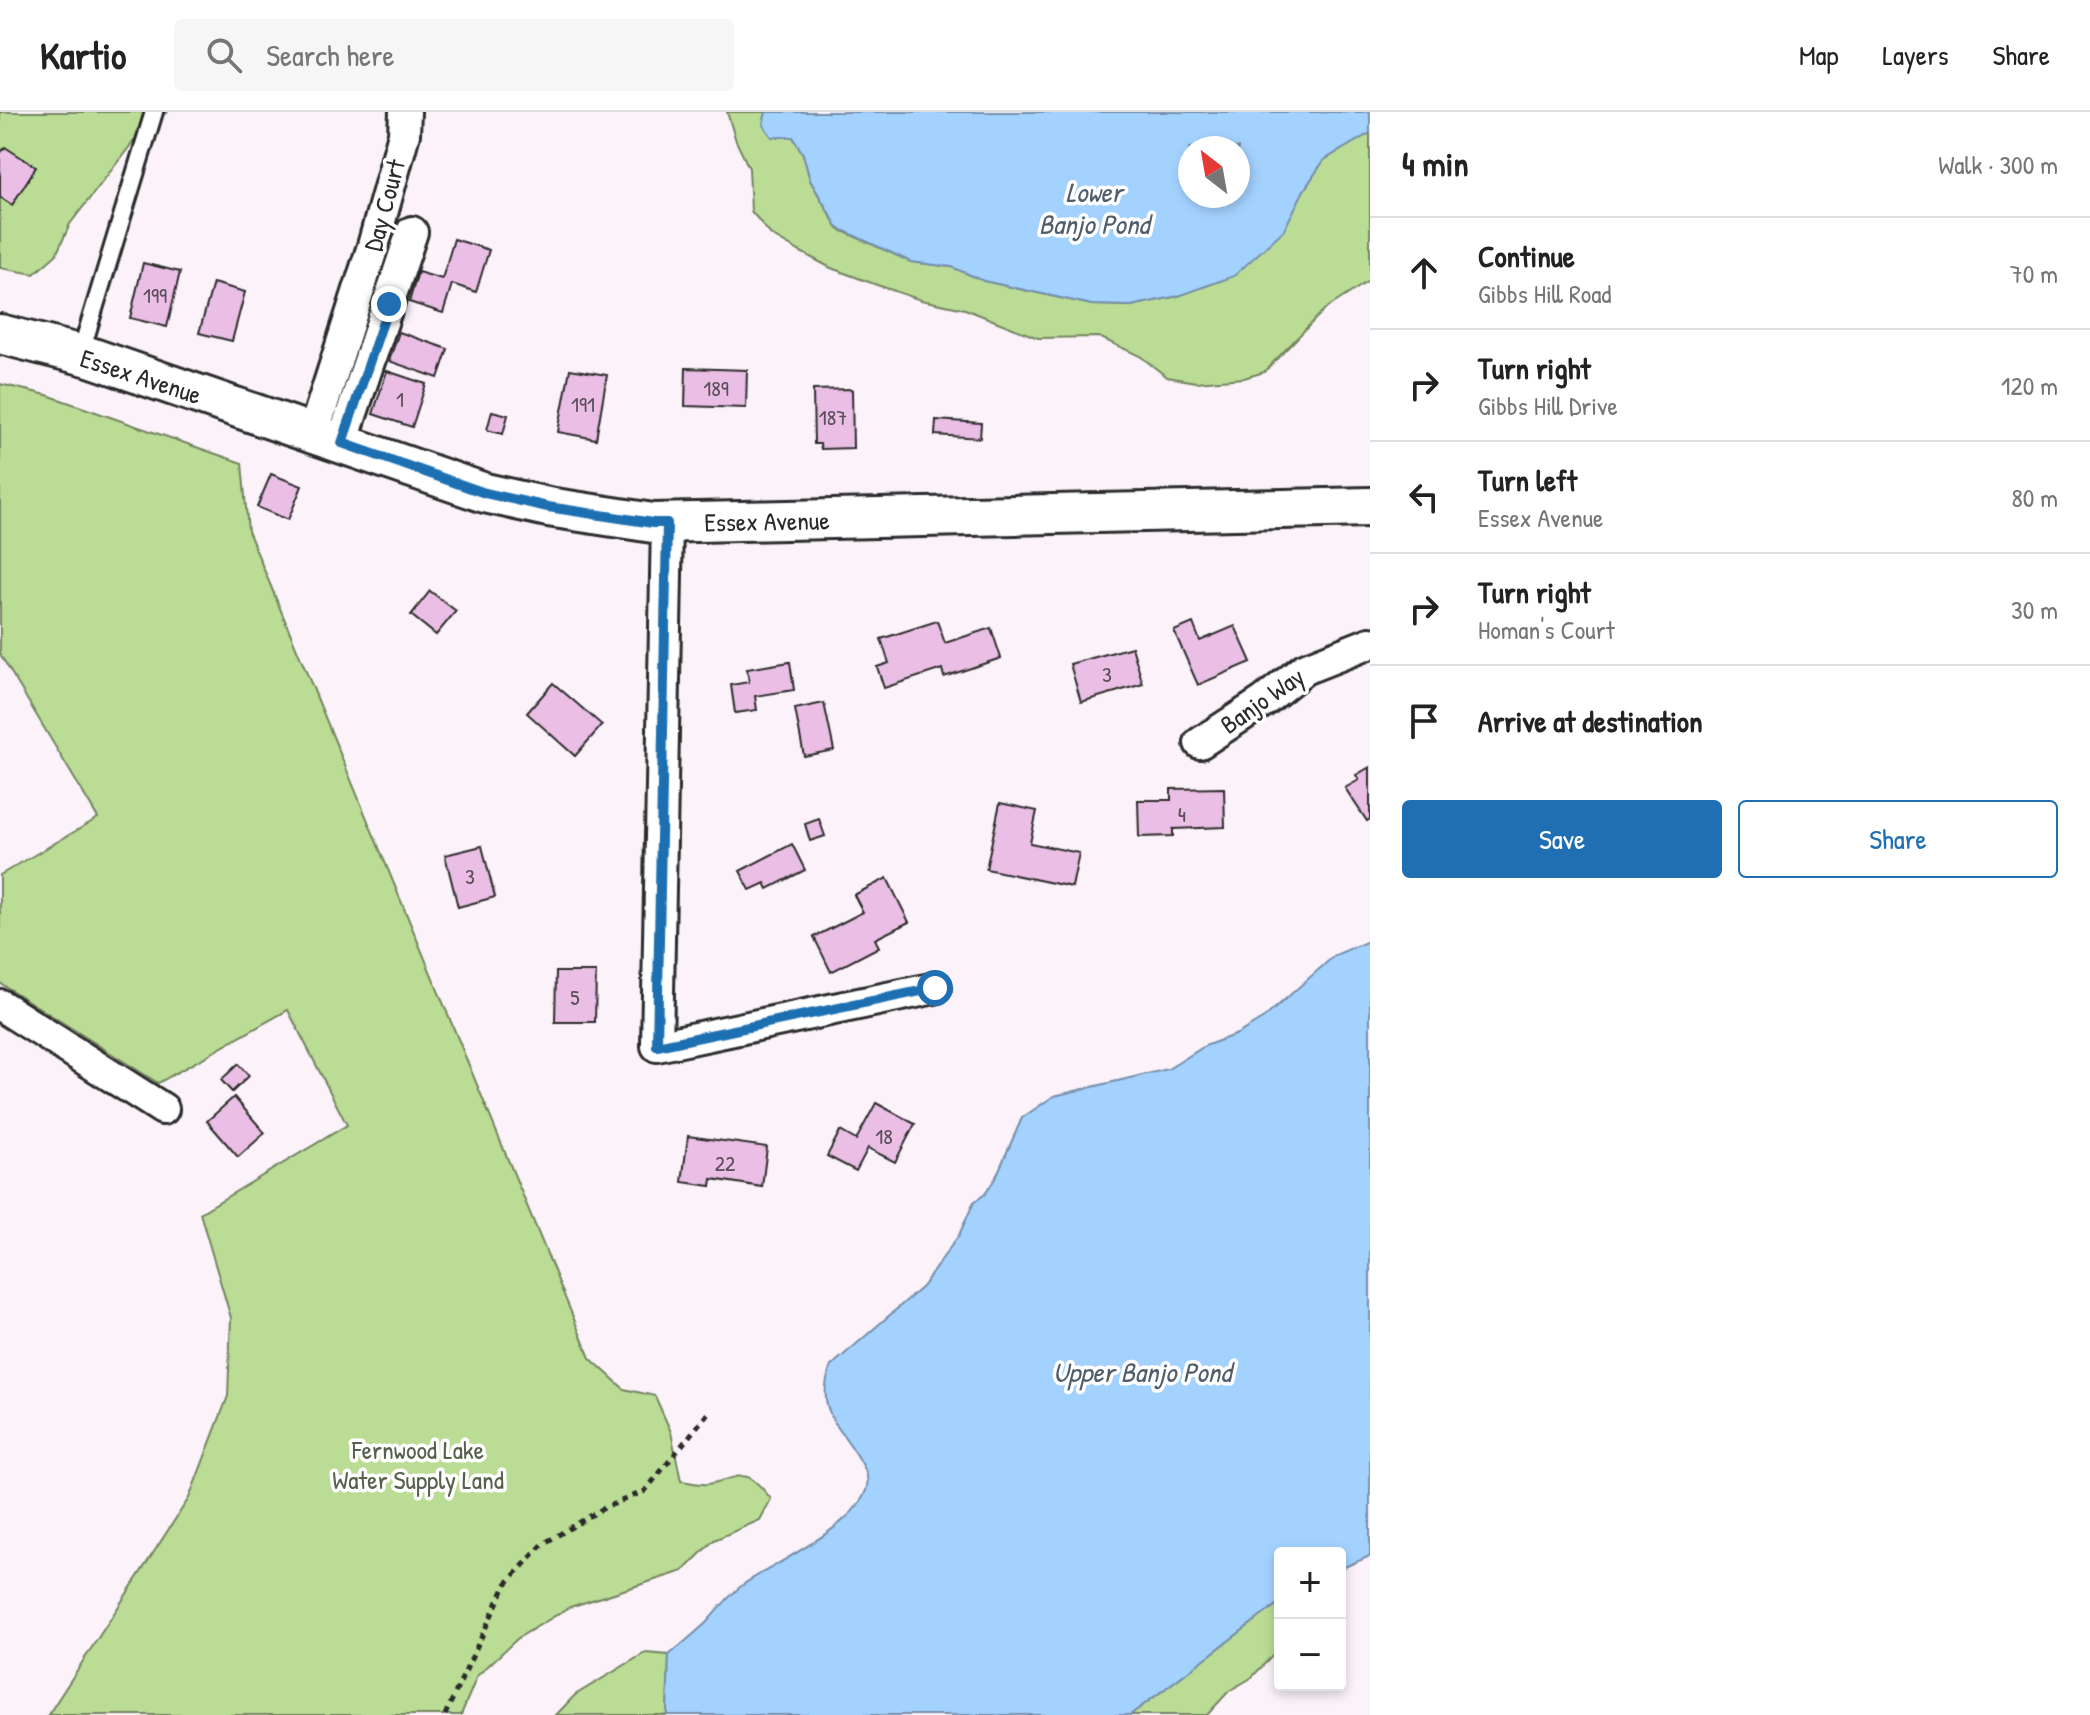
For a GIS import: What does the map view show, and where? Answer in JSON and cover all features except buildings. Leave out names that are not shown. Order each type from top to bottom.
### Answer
[{"type":"street","name":"Day Court","points":[[328,439],[373,246],[404,134],[405,112]]},
{"type":"street","points":[[328,439],[412,232]]},
{"type":"street","name":"Essex Avenue","points":[[0,334],[80,355],[485,493],[548,507],[653,523],[1370,507]]},
{"type":"street","points":[[667,523],[657,1046],[935,988]]},
{"type":"street","name":"Banjo Way","points":[[1200,743],[1264,701],[1304,669],[1370,643]]},
{"type":"street","points":[[0,1005],[163,1109]]},
{"type":"lane","points":[[80,355],[154,112]]},
{"type":"path","points":[[445,1715],[506,1584],[543,1544],[602,1509],[645,1491],[708,1413]]},
{"type":"green space","points":[[0,112],[168,112],[150,120],[70,224],[56,255],[34,274],[0,268]]},
{"type":"green space","points":[[727,112],[766,112],[763,125],[793,137],[803,154],[810,180],[838,229],[911,262],[952,267],[984,281],[1092,305],[1131,306],[1178,296],[1234,276],[1304,190],[1324,160],[1370,133],[1370,280],[1324,310],[1264,372],[1244,378],[1196,382],[1167,377],[1140,356],[1099,337],[1038,338],[965,309],[921,300],[831,268],[771,235],[751,211],[749,168]]},
{"type":"green space","name":"Fernwood Lake Water Supply Land","points":[[0,384],[47,395],[242,463],[248,531],[590,1358],[624,1389],[655,1396],[671,1432],[681,1481],[705,1484],[748,1477],[771,1499],[760,1520],[714,1540],[683,1571],[570,1607],[518,1638],[477,1676],[461,1715],[48,1715],[189,1498],[228,1396],[231,1318],[200,1213],[347,1125],[288,1010],[158,1083],[0,983],[0,875],[98,818],[0,654]]},
{"type":"green space","points":[[1274,1607],[1274,1654],[1251,1678],[1229,1691],[1207,1715],[1130,1715]]},
{"type":"green space","points":[[645,1653],[669,1655],[667,1715],[556,1715],[575,1695]]},
{"type":"water","name":"Lower Banjo Pond","points":[[766,112],[1370,112],[1370,133],[1324,160],[1304,190],[1284,230],[1234,276],[1178,296],[1131,306],[1092,305],[984,281],[952,267],[911,262],[838,228],[810,180],[803,154],[793,137],[772,137],[763,125]]},
{"type":"water","name":"Upper Banjo Pond","points":[[1370,942],[1370,1556],[1346,1566],[1346,1547],[1274,1547],[1274,1607],[1130,1715],[667,1715],[669,1655],[706,1623],[739,1588],[823,1536],[859,1504],[867,1487],[865,1470],[829,1411],[826,1383],[831,1366],[922,1287],[959,1235],[974,1202],[985,1194],[996,1177],[1022,1118],[1054,1096],[1168,1069],[1205,1046],[1237,1034],[1264,1018],[1335,955]]},
{"type":"route","points":[[389,304],[342,443],[485,493],[548,507],[667,523],[657,1046],[935,988]]}]
